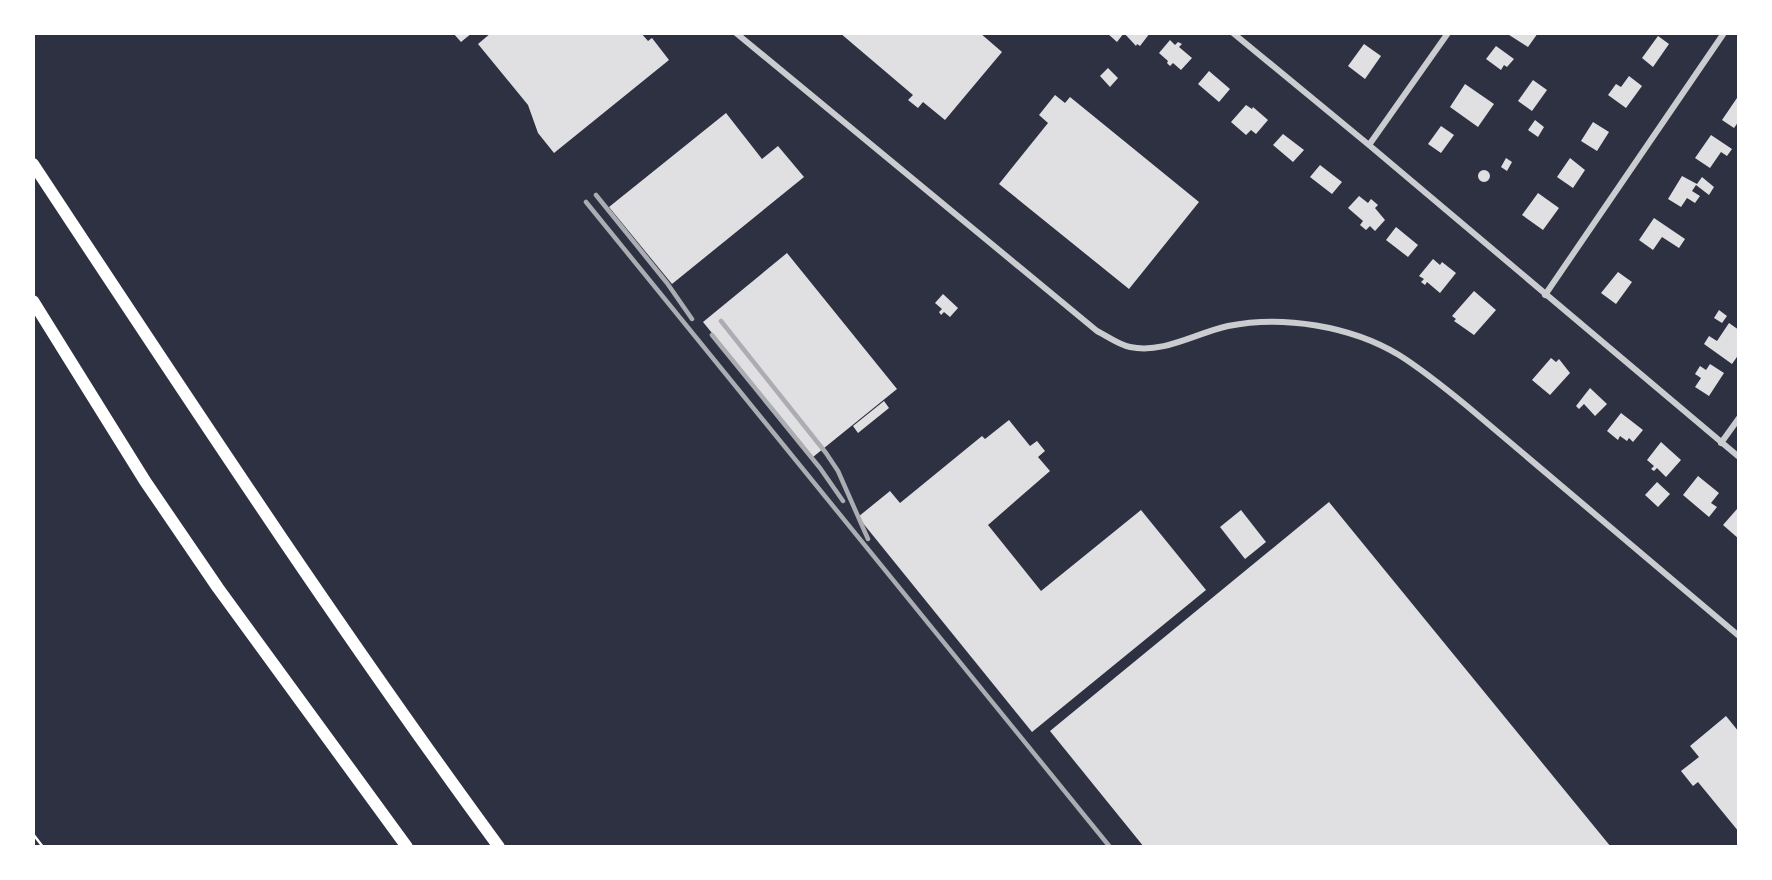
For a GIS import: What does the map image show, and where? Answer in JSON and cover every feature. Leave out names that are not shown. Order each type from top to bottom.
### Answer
[{"type":"highway","points":[[33,164],[293,557],[499,847]]},
{"type":"highway","points":[[33,301],[145,481],[218,588],[407,847]]},
{"type":"street","points":[[736,33],[1097,331],[1129,347],[1157,348],[1228,326],[1269,322],[1315,326],[1357,335],[1397,354],[1467,406],[1739,636]]},
{"type":"street","points":[[1233,33],[1739,457]]},
{"type":"street","points":[[1369,145],[1448,33]]},
{"type":"street","points":[[1545,295],[1724,33]]},
{"type":"street","points":[[1721,443],[1739,418]]},
{"type":"path","points":[[33,834],[43,847]]},
{"type":"building","points":[[453,33],[472,33],[461,42]]},
{"type":"building","points":[[491,33],[641,33],[648,41],[652,38],[669,60],[554,153],[538,133],[528,105],[478,44]]},
{"type":"building","points":[[840,33],[980,33],[1002,52],[945,120],[923,102],[918,108],[908,100],[913,95]]},
{"type":"building","points":[[1107,33],[1124,33],[1117,42]]},
{"type":"building","points":[[1124,33],[1150,33],[1140,46],[1136,46]]},
{"type":"building","points":[[1506,33],[1538,33],[1528,47]]},
{"type":"building","points":[[1658,36],[1669,44],[1653,67],[1642,58]]},
{"type":"building","points":[[1170,40],[1175,45],[1178,42],[1182,44],[1179,47],[1192,58],[1181,70],[1173,63],[1170,66],[1159,53]]},
{"type":"building","points":[[1364,44],[1381,56],[1365,79],[1348,66]]},
{"type":"building","points":[[1496,46],[1514,59],[1501,70],[1486,59]]},
{"type":"building","points":[[1108,68],[1118,78],[1110,87],[1100,76]]},
{"type":"building","points":[[1209,71],[1230,89],[1219,102],[1198,84]]},
{"type":"building","points":[[1629,76],[1642,86],[1626,108],[1608,95],[1616,84],[1621,87]]},
{"type":"building","points":[[1533,80],[1547,90],[1532,111],[1518,101]]},
{"type":"building","points":[[1465,84],[1494,104],[1478,127],[1450,107]]},
{"type":"building","points":[[1055,95],[1065,103],[1070,97],[1199,202],[1129,289],[999,184],[1048,123],[1039,115]]},
{"type":"building","points":[[1739,95],[1739,121],[1734,128],[1722,120]]},
{"type":"building","points":[[1246,105],[1252,109],[1253,107],[1268,120],[1256,134],[1251,130],[1246,135],[1231,122]]},
{"type":"building","points":[[726,113],[762,159],[778,146],[804,177],[672,284],[609,207]]},
{"type":"building","points":[[1535,120],[1544,127],[1538,137],[1528,130]]},
{"type":"building","points":[[1593,122],[1609,132],[1597,151],[1581,141]]},
{"type":"building","points":[[1441,126],[1454,135],[1441,153],[1428,144]]},
{"type":"building","points":[[1283,134],[1304,150],[1293,162],[1273,145]]},
{"type":"building","points":[[1711,135],[1732,149],[1727,156],[1721,152],[1710,168],[1695,158]]},
{"type":"building","points":[[1506,158],[1512,162],[1507,171],[1501,167]]},
{"type":"building","points":[[1570,158],[1585,170],[1573,188],[1557,177]]},
{"type":"building","points":[[1320,165],[1342,182],[1332,194],[1310,177]]},
{"type":"building","points":[[1484,170],[1490,176],[1484,182],[1478,176]]},
{"type":"building","points":[[1682,176],[1697,184],[1702,177],[1714,187],[1709,195],[1696,185],[1692,191],[1700,196],[1695,203],[1687,198],[1681,207],[1668,199]]},
{"type":"building","points":[[1538,193],[1559,208],[1543,230],[1522,215]]},
{"type":"building","points":[[1359,196],[1368,203],[1371,199],[1378,205],[1375,208],[1385,220],[1375,231],[1370,226],[1366,230],[1360,225],[1363,221],[1348,208]]},
{"type":"building","points":[[1654,218],[1685,239],[1679,248],[1662,237],[1653,250],[1639,240]]},
{"type":"building","points":[[1396,227],[1418,245],[1408,257],[1386,240]]},
{"type":"building","points":[[787,253],[897,389],[813,457],[703,322]]},
{"type":"building","points":[[1433,259],[1440,265],[1442,262],[1456,273],[1440,293],[1427,282],[1425,285],[1421,282],[1424,279],[1419,276]]},
{"type":"building","points":[[1618,272],[1632,282],[1616,304],[1601,293]]},
{"type":"building","points":[[1474,291],[1496,310],[1474,335],[1454,321],[1456,319],[1452,316]]},
{"type":"building","points":[[943,294],[958,308],[950,317],[944,312],[941,315],[939,312],[942,309],[935,303]]},
{"type":"building","points":[[1719,310],[1727,316],[1722,323],[1714,318]]},
{"type":"building","points":[[1729,323],[1739,330],[1739,354],[1732,364],[1704,344],[1709,336],[1717,341]]},
{"type":"building","points":[[1551,358],[1556,362],[1559,359],[1570,373],[1550,395],[1532,380]]},
{"type":"building","points":[[1710,364],[1724,373],[1709,396],[1695,387],[1701,378],[1695,374],[1700,366],[1706,370]]},
{"type":"building","points":[[1590,388],[1607,404],[1595,416],[1584,404],[1579,409],[1576,406]]},
{"type":"building","points":[[884,401],[889,408],[858,433],[853,426]]},
{"type":"building","points":[[1621,413],[1643,430],[1633,442],[1620,436],[1618,440],[1607,431]]},
{"type":"building","points":[[1009,420],[1030,446],[1037,441],[1045,451],[1038,457],[1050,471],[988,525],[1041,591],[1141,510],[1206,590],[1032,732],[858,517],[890,491],[900,503],[982,436],[985,439]]},
{"type":"building","points":[[1661,442],[1681,460],[1666,477],[1657,468],[1654,471],[1651,469],[1654,466],[1647,460]]},
{"type":"building","points":[[1698,476],[1719,493],[1711,503],[1717,507],[1709,517],[1683,495]]},
{"type":"building","points":[[1657,482],[1670,494],[1658,507],[1645,495]]},
{"type":"building","points":[[1329,502],[1611,847],[1144,847],[1050,731]]},
{"type":"building","points":[[1737,509],[1739,511],[1739,539],[1723,525]]},
{"type":"building","points":[[1241,510],[1266,542],[1245,559],[1220,527]]},
{"type":"building","points":[[1726,716],[1739,732],[1739,832],[1698,782],[1693,786],[1681,771],[1699,757],[1690,746]]},
{"type":"railway","points":[[596,195],[667,283],[692,319]]},
{"type":"railway","points":[[586,202],[1110,847]]},
{"type":"railway","points":[[721,321],[826,453],[838,471],[868,539]]},
{"type":"railway","points":[[712,335],[820,468],[843,501]]}]
